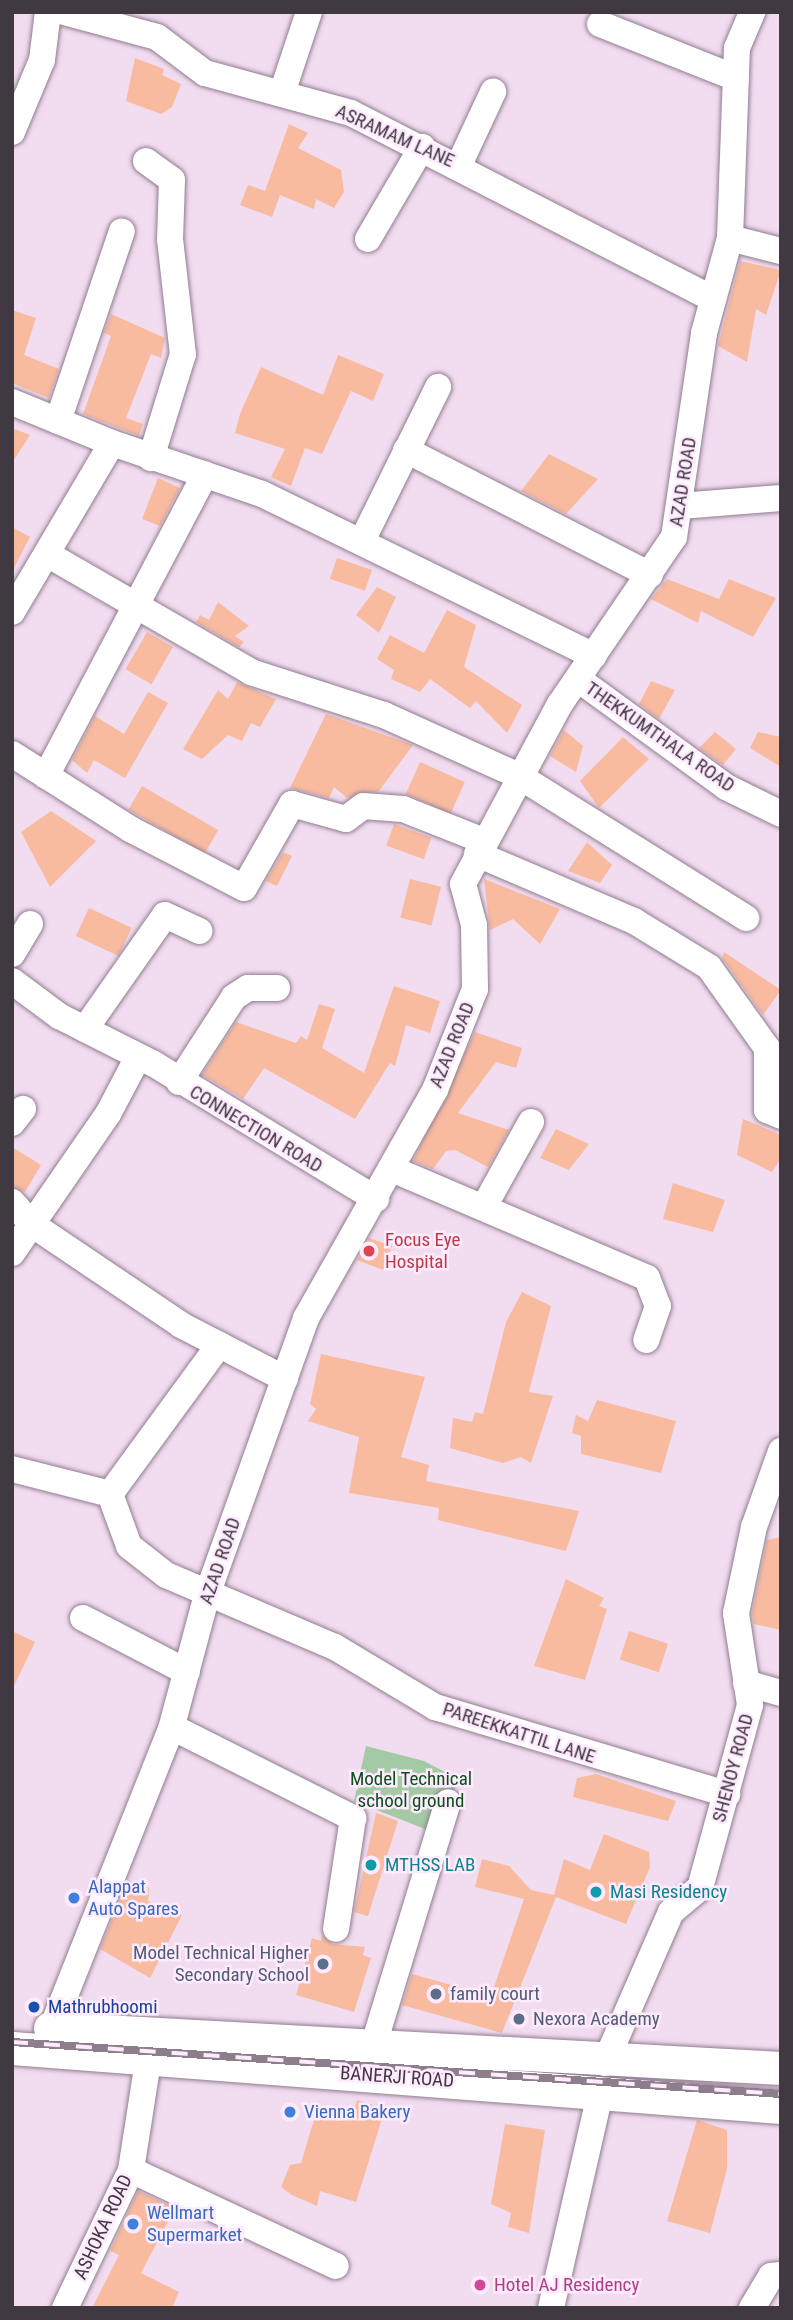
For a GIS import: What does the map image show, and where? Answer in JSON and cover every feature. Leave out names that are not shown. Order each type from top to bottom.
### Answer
[{"type":"main road","name":"BANERJI ROAD","points":[[12,2026],[47,2039],[148,2061],[591,2077],[781,2068]]},
{"type":"main road","name":"BANERJI ROAD","points":[[12,2048],[47,2039],[373,2047],[781,2107]]},
{"type":"street","points":[[12,132],[22,69],[42,60],[48,12]]},
{"type":"street","name":"ASRAMAM LANE","points":[[64,12],[158,37],[205,73],[351,113],[459,165],[713,299]]},
{"type":"street","points":[[282,93],[309,12]]},
{"type":"street","name":"AZAD ROAD","points":[[47,2039],[172,1727],[207,1595],[306,1318],[376,1199],[435,1090],[475,989],[474,925],[463,884],[519,776],[578,679],[674,537],[713,299],[730,238],[737,48],[752,12]]},
{"type":"street","points":[[600,24],[736,78]]},
{"type":"street","points":[[459,165],[493,93]]},
{"type":"street","points":[[368,239],[422,147]]},
{"type":"street","points":[[146,161],[172,180],[170,239],[183,354],[151,458]]},
{"type":"street","points":[[58,421],[122,231]]},
{"type":"street","points":[[730,238],[781,251]]},
{"type":"street","points":[[362,541],[438,387]]},
{"type":"street","points":[[12,402],[151,458],[205,474],[362,541],[594,656]]},
{"type":"street","points":[[12,612],[112,443]]},
{"type":"street","points":[[406,450],[650,575]]},
{"type":"street","points":[[46,776],[205,474]]},
{"type":"street","points":[[680,506],[781,498]]},
{"type":"street","points":[[47,554],[251,672],[384,715],[519,776],[746,918]]},
{"type":"street","name":"THEKKUMTHALA ROAD","points":[[578,679],[726,787],[781,814]]},
{"type":"street","points":[[12,754],[244,888],[292,804],[346,819],[363,806],[403,809],[634,921],[709,967],[768,1048],[767,1110],[781,1116]]},
{"type":"street","points":[[85,1029],[165,915],[199,931]]},
{"type":"street","points":[[12,954],[30,924]]},
{"type":"street","name":"CONNECTION ROAD","points":[[12,981],[85,1029],[138,1056],[376,1199]]},
{"type":"street","points":[[179,1082],[234,997],[248,988],[276,988]]},
{"type":"street","points":[[12,1254],[33,1225],[138,1056]]},
{"type":"street","points":[[485,1205],[531,1122]]},
{"type":"street","points":[[392,1169],[485,1205],[647,1278],[658,1306],[646,1340]]},
{"type":"street","points":[[12,1202],[33,1225],[219,1345],[285,1379]]},
{"type":"street","points":[[12,1469],[110,1494],[219,1345]]},
{"type":"street","name":"SHENOY ROAD","points":[[551,2308],[591,2077],[671,1912],[700,1888],[727,1794],[750,1705],[736,1613],[754,1527],[781,1451]]},
{"type":"street","name":"PAREEKKATTIL LANE","points":[[110,1494],[129,1546],[166,1575],[207,1595],[335,1647],[435,1707],[727,1794]]},
{"type":"street","points":[[83,1618],[187,1672]]},
{"type":"street","points":[[746,1683],[781,1693]]},
{"type":"street","points":[[172,1727],[353,1818],[336,1929]]},
{"type":"street","points":[[373,2047],[448,1802]]},
{"type":"street","name":"ASHOKA ROAD","points":[[65,2308],[131,2169],[148,2061]]},
{"type":"street","points":[[131,2169],[336,2266]]},
{"type":"street","points":[[752,2308],[771,2276],[781,2275]]},
{"type":"green space","name":"Model Technical school ground","points":[[366,1746],[424,1761],[460,1780],[430,1831],[354,1801]]},
{"type":"building","points":[[135,58],[164,69],[162,75],[181,84],[172,107],[161,114],[126,101]]},
{"type":"building","points":[[289,124],[308,133],[298,148],[341,170],[344,192],[334,208],[316,199],[314,209],[280,195],[272,217],[240,205],[248,185],[265,191]]},
{"type":"building","points":[[740,261],[781,270],[766,315],[756,309],[747,362],[718,346]]},
{"type":"building","points":[[12,310],[36,318],[24,355],[59,369],[49,398],[12,383]]},
{"type":"building","points":[[111,314],[165,338],[161,358],[151,354],[126,418],[143,424],[139,436],[83,414],[111,336],[104,333]]},
{"type":"building","points":[[338,355],[384,374],[373,401],[351,391],[322,454],[305,448],[291,486],[271,477],[285,449],[235,433],[240,414],[261,367],[323,395]]},
{"type":"building","points":[[12,428],[30,435],[12,463]]},
{"type":"building","points":[[549,454],[598,479],[566,514],[521,491]]},
{"type":"building","points":[[158,478],[180,488],[160,526],[142,519]]},
{"type":"building","points":[[12,527],[30,537],[12,572]]},
{"type":"building","points":[[337,558],[372,570],[365,591],[330,579]]},
{"type":"building","points":[[667,579],[719,599],[729,579],[776,598],[753,637],[701,611],[698,623],[651,599]]},
{"type":"building","points":[[377,587],[396,597],[379,633],[356,615]]},
{"type":"building","points":[[218,602],[249,626],[235,636],[244,642],[239,647],[196,622],[200,615],[209,620]]},
{"type":"building","points":[[447,610],[476,625],[464,667],[522,705],[507,733],[476,701],[470,708],[430,679],[420,692],[391,679],[394,670],[377,659],[390,635],[424,653]]},
{"type":"building","points":[[147,632],[173,647],[151,684],[126,669]]},
{"type":"building","points":[[651,681],[675,690],[659,719],[639,704]]},
{"type":"building","points":[[237,682],[276,699],[260,727],[251,723],[242,741],[228,735],[202,759],[183,749],[218,690],[228,699]]},
{"type":"building","points":[[148,692],[168,703],[125,778],[94,760],[87,773],[72,760],[95,716],[124,734]]},
{"type":"building","points":[[326,714],[413,745],[379,791],[347,798],[334,787],[329,798],[290,788]]},
{"type":"building","points":[[564,730],[583,746],[576,772],[550,756]]},
{"type":"building","points":[[715,732],[736,749],[723,765],[699,748]]},
{"type":"building","points":[[758,732],[781,737],[781,767],[750,748]]},
{"type":"building","points":[[623,737],[649,759],[599,808],[580,781]]},
{"type":"building","points":[[420,762],[465,782],[451,814],[406,794]]},
{"type":"building","points":[[142,786],[218,830],[205,853],[128,809]]},
{"type":"building","points":[[51,811],[96,841],[50,887],[21,832]]},
{"type":"building","points":[[394,824],[432,838],[424,859],[386,846]]},
{"type":"building","points":[[587,842],[612,865],[600,883],[568,871]]},
{"type":"building","points":[[283,852],[292,856],[277,886],[266,881]]},
{"type":"building","points":[[410,879],[441,887],[431,926],[400,918]]},
{"type":"building","points":[[484,879],[560,909],[540,944],[513,919],[490,930]]},
{"type":"building","points":[[89,908],[132,928],[118,956],[76,936]]},
{"type":"building","points":[[724,952],[781,990],[763,1015],[722,958]]},
{"type":"building","points":[[394,986],[440,1001],[430,1033],[406,1025],[395,1066],[390,1063],[355,1119],[264,1068],[243,1099],[202,1075],[236,1022],[296,1043],[301,1036],[307,1040],[319,1004],[335,1009],[322,1048],[364,1073]]},
{"type":"building","points":[[475,1032],[522,1048],[516,1068],[496,1062],[458,1113],[509,1130],[488,1167],[455,1150],[446,1151],[433,1169],[413,1161]]},
{"type":"building","points":[[743,1119],[781,1135],[781,1158],[772,1172],[737,1155]]},
{"type":"building","points":[[556,1129],[589,1144],[569,1170],[540,1158]]},
{"type":"building","points":[[12,1147],[41,1165],[25,1192],[12,1187]]},
{"type":"building","points":[[673,1183],[725,1200],[713,1232],[663,1219]]},
{"type":"building","points":[[369,1238],[392,1246],[383,1270],[357,1260]]},
{"type":"building","points":[[522,1292],[551,1306],[529,1392],[553,1396],[531,1463],[521,1457],[503,1463],[450,1448],[453,1418],[472,1422],[475,1412],[483,1414],[506,1322]]},
{"type":"building","points":[[321,1354],[425,1377],[401,1457],[429,1465],[426,1481],[579,1511],[566,1551],[438,1520],[439,1508],[349,1493],[359,1437],[308,1421],[316,1409],[310,1404]]},
{"type":"building","points":[[597,1400],[676,1421],[661,1473],[581,1454],[581,1436],[572,1433],[576,1415],[588,1421]]},
{"type":"building","points":[[781,1537],[781,1630],[754,1624],[752,1613],[767,1540]]},
{"type":"building","points":[[566,1579],[604,1598],[599,1606],[607,1609],[585,1680],[534,1666]]},
{"type":"building","points":[[12,1631],[35,1642],[12,1690]]},
{"type":"building","points":[[629,1631],[668,1644],[659,1672],[620,1660]]},
{"type":"building","points":[[596,1774],[676,1801],[668,1821],[573,1797],[577,1778]]},
{"type":"building","name":"MTHSS LAB","points":[[376,1813],[398,1821],[368,1916],[354,1912]]},
{"type":"building","points":[[604,1834],[649,1852],[650,1867],[626,1924],[556,1897],[502,2033],[402,2005],[412,1974],[491,1996],[524,1899],[475,1887],[482,1859],[509,1866],[531,1890],[554,1895],[564,1859],[590,1870]]},
{"type":"building","points":[[128,1880],[149,1888],[148,1901],[182,1915],[150,1978],[100,1949]]},
{"type":"building","points":[[322,1935],[333,1944],[365,1947],[363,1955],[371,1958],[354,2012],[296,1995],[312,1938],[321,1941]]},
{"type":"building","points":[[357,2100],[385,2109],[356,2202],[320,2191],[317,2206],[281,2187],[290,2165],[301,2163],[316,2113],[353,2115]]},
{"type":"building","points":[[697,2120],[727,2130],[727,2169],[710,2233],[667,2221]]},
{"type":"building","points":[[505,2124],[545,2130],[529,2233],[508,2227],[511,2213],[491,2204]]},
{"type":"building","points":[[138,2191],[175,2208],[141,2273],[179,2292],[172,2308],[92,2308],[119,2255],[110,2251]]},
{"type":"railway","points":[[12,2042],[781,2094]]},
{"type":"place","name":"Focus Eye Hospital","points":[[369,1251]]},
{"type":"place","name":"MTHSS LAB","points":[[371,1865]]},
{"type":"place","name":"Masi Residency","points":[[596,1892]]},
{"type":"place","name":"Alappat Auto Spares","points":[[74,1898]]},
{"type":"place","name":"Model Technical Higher Secondary School","points":[[323,1964]]},
{"type":"place","name":"family court","points":[[436,1994]]},
{"type":"place","name":"Mathrubhoomi","points":[[34,2007]]},
{"type":"place","name":"Nexora Academy","points":[[519,2019]]},
{"type":"place","name":"Vienna Bakery","points":[[290,2112]]},
{"type":"place","name":"Wellmart Supermarket","points":[[133,2224]]},
{"type":"place","name":"Hotel AJ Residency","points":[[480,2285]]}]
